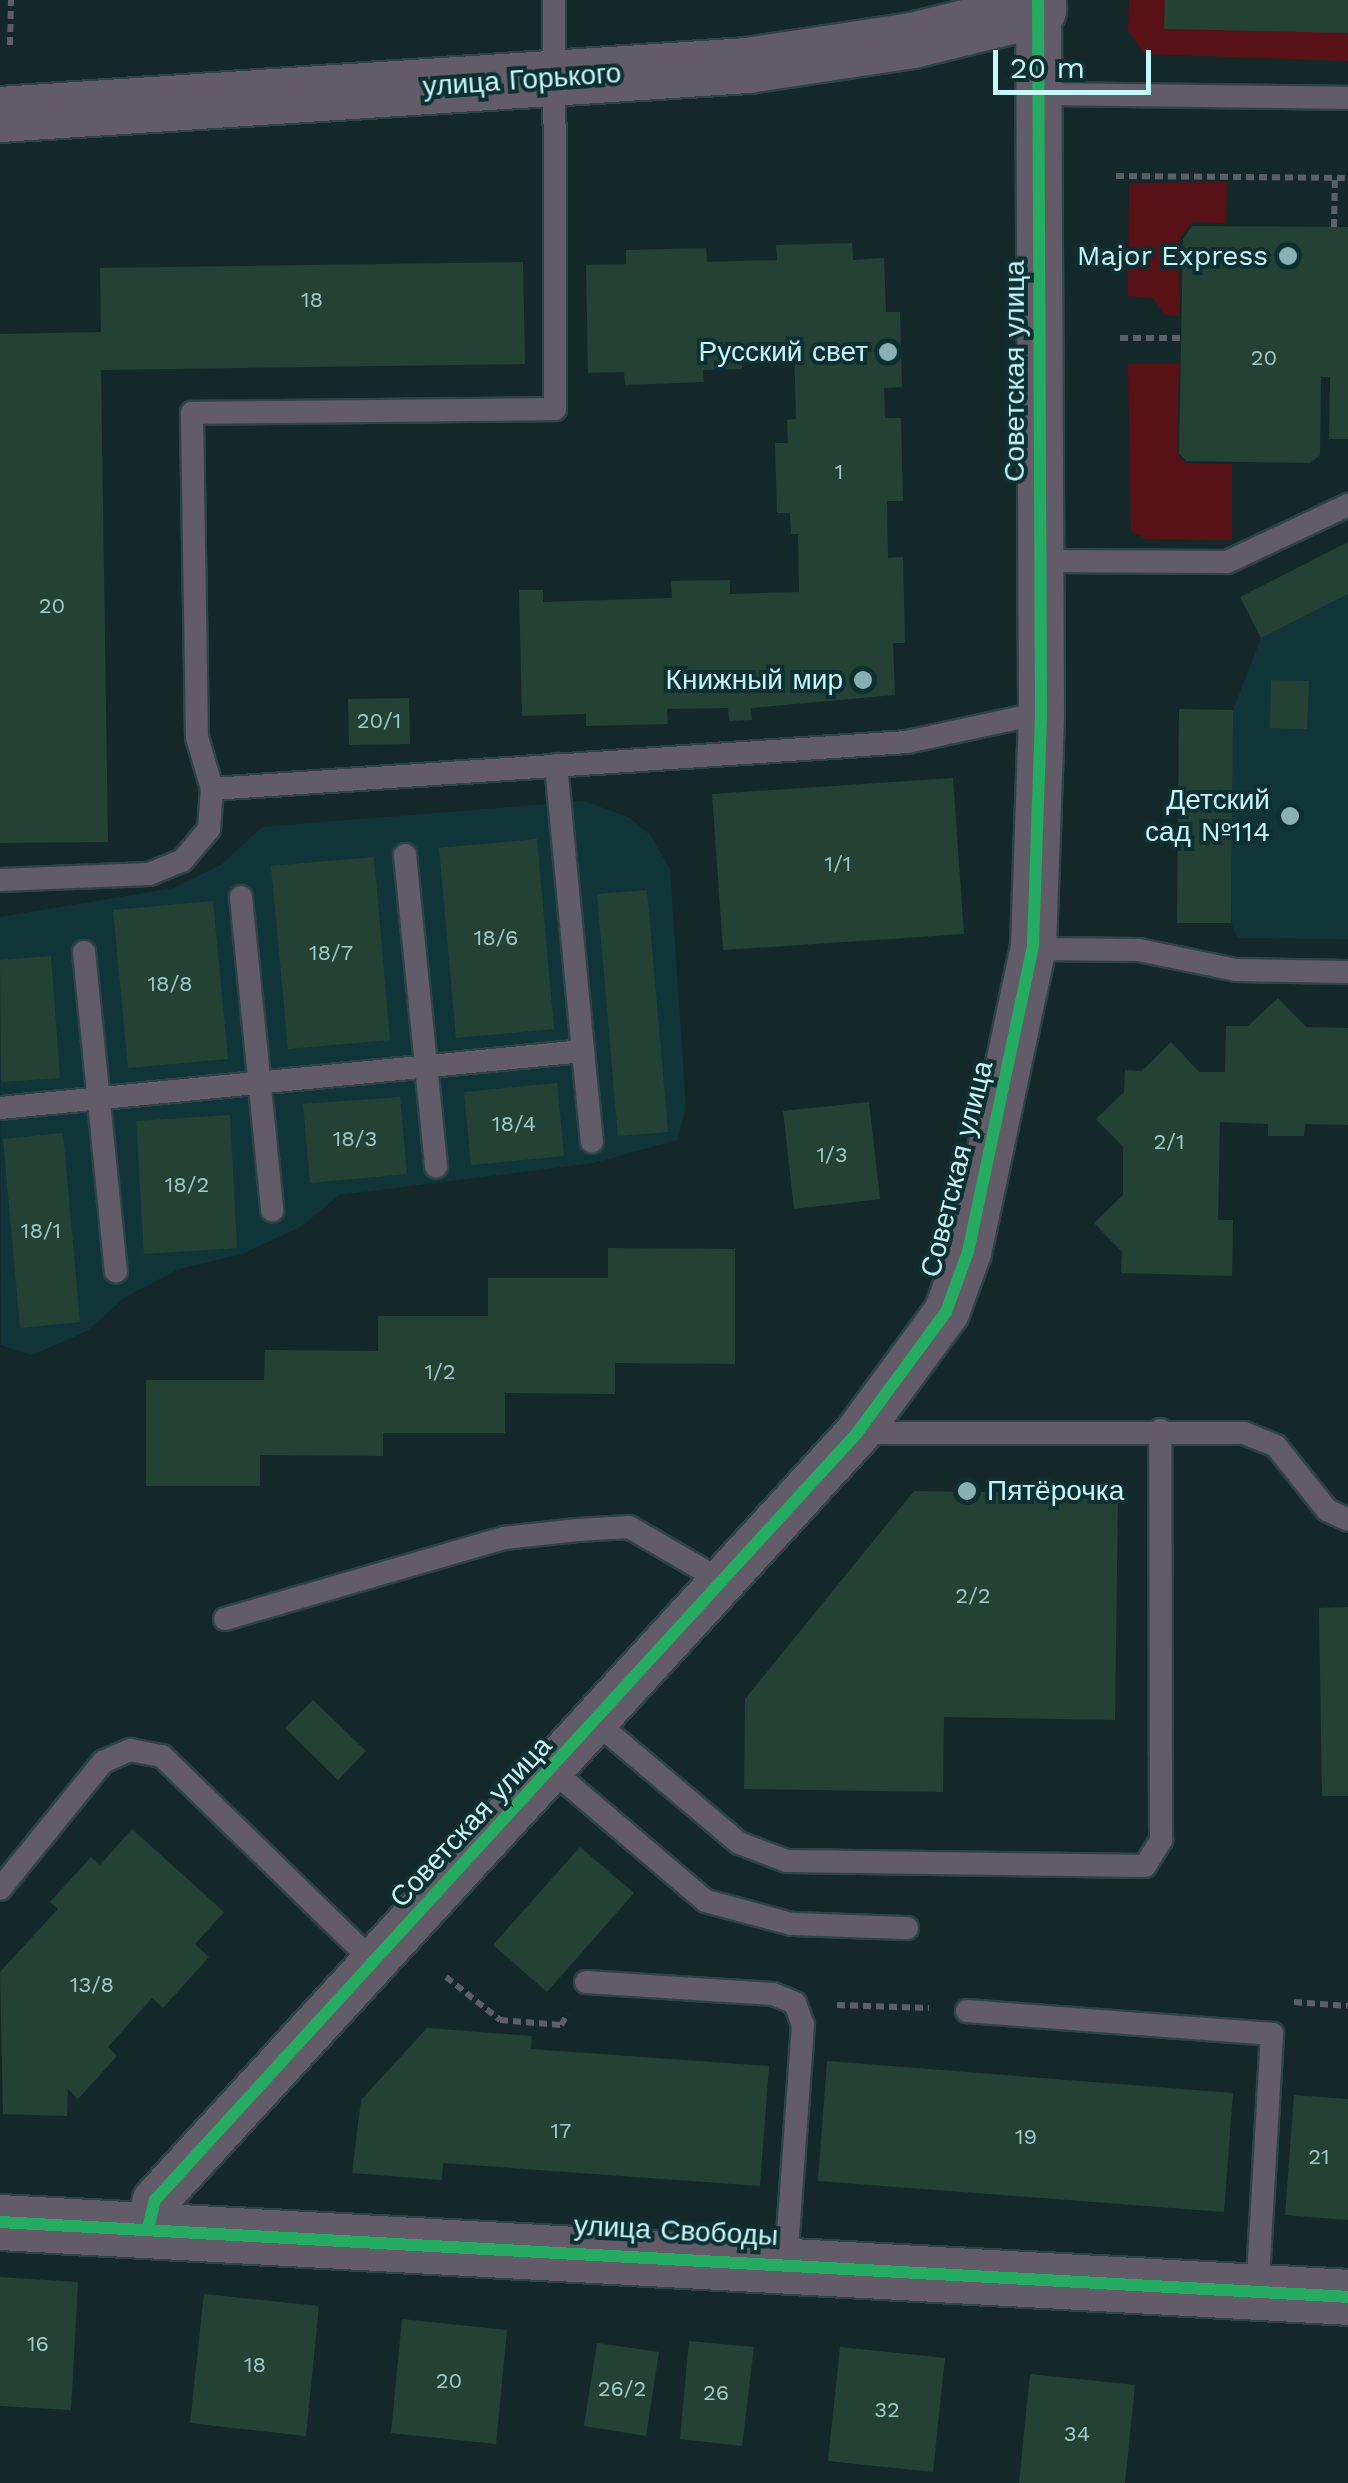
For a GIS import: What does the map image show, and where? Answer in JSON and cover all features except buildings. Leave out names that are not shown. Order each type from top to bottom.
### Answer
[{"type":"street","name":"улица Горького","points":[[0,114],[747,66],[912,40],[1038,4]]},
{"type":"street","name":"Советская улица","points":[[148,2228],[155,2200],[598,1723],[857,1433],[946,1312],[968,1252],[1032,949],[1041,713],[1038,4]]},
{"type":"street","name":"улица Свободы","points":[[0,2222],[786,2262],[1348,2298]]},
{"type":"lane","points":[[0,880],[149,874],[182,860],[208,829],[212,789],[197,737],[192,413],[555,409],[554,0]]},
{"type":"lane","points":[[1038,94],[1348,98]]},
{"type":"lane","points":[[1041,562],[1227,562],[1348,505]]},
{"type":"lane","points":[[212,789],[908,742],[1041,713]]},
{"type":"lane","points":[[556,764],[592,1142]]},
{"type":"lane","points":[[405,855],[436,1166]]},
{"type":"lane","points":[[240,898],[272,1210]]},
{"type":"lane","points":[[1032,949],[1138,950],[1236,970],[1348,972]]},
{"type":"lane","points":[[84,952],[116,1271]]},
{"type":"lane","points":[[0,1108],[583,1051]]},
{"type":"lane","points":[[598,1723],[739,1843],[788,1861],[1145,1866],[1161,1840],[1160,1430]]},
{"type":"lane","points":[[857,1433],[1244,1433],[1276,1446],[1327,1510],[1348,1520]]},
{"type":"lane","points":[[224,1619],[504,1538],[578,1530],[629,1527],[724,1582]]},
{"type":"lane","points":[[0,1889],[103,1762],[130,1750],[162,1756],[375,1963]]},
{"type":"lane","points":[[553,1771],[706,1901],[792,1924],[907,1928]]},
{"type":"lane","points":[[586,1982],[773,1994],[796,2003],[803,2026],[786,2262]]},
{"type":"lane","points":[[967,2011],[1272,2034],[1257,2292]]},
{"type":"path","points":[[10,45],[11,0]]},
{"type":"path","points":[[1116,176],[1348,178]]},
{"type":"path","points":[[1334,227],[1335,177]]},
{"type":"path","points":[[1120,338],[1181,338]]},
{"type":"path","points":[[446,1977],[500,2020],[562,2026],[586,1982]]},
{"type":"path","points":[[796,2003],[910,2008]]},
{"type":"shaded area","points":[[1129,0],[1165,0],[1165,29],[1348,32],[1348,61],[1145,54],[1128,31]]},
{"type":"shaded area","points":[[1227,182],[1226,223],[1192,222],[1180,238],[1179,316],[1165,315],[1153,298],[1128,296],[1129,183]]},
{"type":"shaded area","points":[[1128,364],[1179,364],[1177,454],[1186,463],[1232,464],[1232,540],[1146,539],[1131,531]]},
{"type":"shaded area","name":"Детский сад №114","points":[[1348,594],[1348,939],[1238,938],[1231,923],[1233,710],[1261,638]]},
{"type":"shaded area","points":[[584,801],[630,818],[651,836],[670,869],[686,1108],[677,1140],[593,1163],[339,1195],[302,1226],[242,1254],[179,1269],[125,1297],[87,1331],[32,1355],[1,1345],[0,917],[173,888],[221,865],[262,827]]},
{"type":"cycle path","points":[[148,2228],[155,2200],[857,1433],[946,1312],[968,1252],[1033,945],[1041,713],[1038,0]]},
{"type":"cycle path","points":[[0,2222],[1348,2297]]},
{"type":"place","name":"Major Express","points":[[1288,256]]},
{"type":"place","name":"Русский свет","points":[[888,352]]},
{"type":"place","name":"Книжный мир","points":[[863,680]]},
{"type":"place","name":"Детский сад №114","points":[[1290,816]]},
{"type":"place","name":"Пятёрочка","points":[[967,1491]]}]
